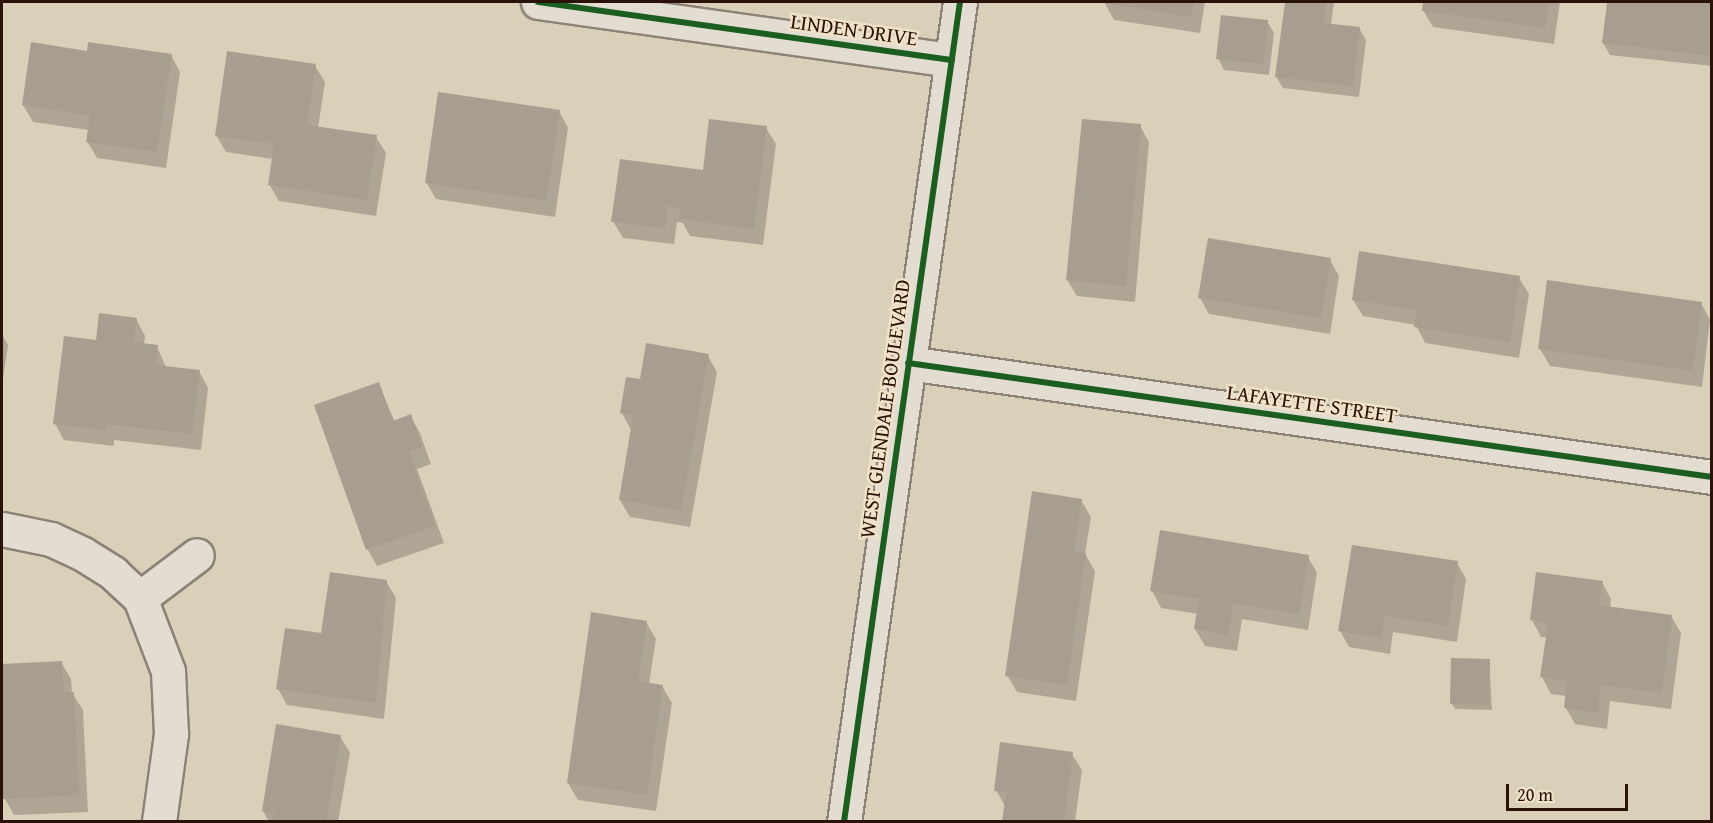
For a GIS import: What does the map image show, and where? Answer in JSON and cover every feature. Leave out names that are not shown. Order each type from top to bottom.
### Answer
[{"type":"street","name":"LINDEN DRIVE","points":[[538,2],[952,60]]},
{"type":"street","name":"WEST GLENDALE BOULEVARD","points":[[844,822],[960,2]]},
{"type":"street","name":"LAFAYETTE STREET","points":[[908,363],[1712,477]]},
{"type":"street","points":[[2,530],[51,539],[82,554],[113,573],[140,598],[168,671],[171,734],[159,822]]},
{"type":"street","points":[[140,598],[197,555]]},
{"type":"building","points":[[1099,2],[1194,2],[1191,17]]},
{"type":"building","points":[[1285,2],[1326,2],[1323,23],[1360,27],[1353,86],[1275,77]]},
{"type":"building","points":[[1423,2],[1549,2],[1545,28],[1422,11]]},
{"type":"building","points":[[1607,2],[1712,2],[1711,56],[1602,43]]},
{"type":"building","points":[[1221,15],[1268,20],[1263,64],[1216,59]]},
{"type":"building","points":[[31,42],[87,51],[88,42],[172,54],[157,152],[86,142],[90,116],[22,105]]},
{"type":"building","points":[[227,51],[316,64],[307,125],[377,135],[367,200],[268,185],[274,144],[215,136]]},
{"type":"building","points":[[438,92],[560,110],[546,201],[425,183]]},
{"type":"building","points":[[709,119],[767,126],[754,229],[679,219],[681,208],[668,206],[665,228],[611,222],[620,159],[703,170]]},
{"type":"building","points":[[1082,119],[1141,124],[1126,286],[1066,280]]},
{"type":"building","points":[[1208,238],[1331,258],[1321,318],[1198,298]]},
{"type":"building","points":[[1359,251],[1520,276],[1510,342],[1414,327],[1417,310],[1352,300]]},
{"type":"building","points":[[1547,280],[1702,302],[1693,371],[1538,349]]},
{"type":"building","points":[[99,313],[137,318],[133,342],[158,345],[156,365],[200,370],[192,434],[106,424],[105,430],[53,424],[64,336],[96,340]]},
{"type":"building","points":[[646,343],[709,354],[681,511],[619,500],[633,416],[620,413],[626,377],[640,379]]},
{"type":"building","points":[[379,382],[393,421],[411,414],[422,447],[409,452],[435,526],[366,550],[314,405]]},
{"type":"building","points":[[1032,491],[1082,499],[1074,551],[1086,553],[1067,685],[1005,676]]},
{"type":"building","points":[[1160,530],[1309,555],[1299,614],[1233,603],[1228,635],[1194,629],[1199,599],[1150,591]]},
{"type":"building","points":[[1352,545],[1458,561],[1448,626],[1384,616],[1381,638],[1338,631]]},
{"type":"building","points":[[330,572],[387,580],[376,703],[276,689],[285,628],[321,633]]},
{"type":"building","points":[[1536,572],[1603,581],[1599,605],[1672,615],[1662,693],[1601,685],[1598,713],[1564,708],[1567,681],[1540,677],[1548,623],[1530,620]]},
{"type":"building","points":[[591,612],[647,621],[638,681],[663,685],[647,795],[567,783]]},
{"type":"building","points":[[1451,658],[1490,659],[1489,705],[1450,704]]},
{"type":"building","points":[[62,661],[64,692],[74,692],[79,795],[3,799],[2,664]]},
{"type":"building","points":[[276,724],[341,735],[326,822],[272,822],[274,813],[262,811]]},
{"type":"building","points":[[1000,742],[1073,752],[1064,822],[1002,822],[1006,792],[994,791]]},
{"type":"cycle path","points":[[538,2],[952,60]]},
{"type":"cycle path","points":[[844,822],[960,2]]},
{"type":"cycle path","points":[[908,363],[1712,477]]}]
